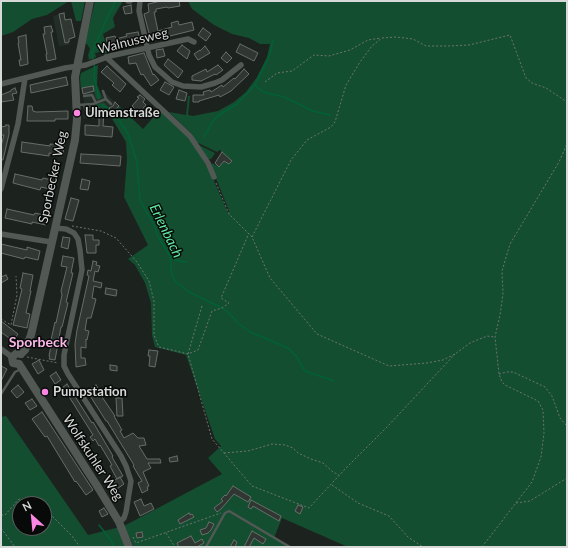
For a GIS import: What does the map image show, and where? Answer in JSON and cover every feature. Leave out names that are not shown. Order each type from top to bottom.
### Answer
[{"type":"street","name":"Sporbecker Weg","points":[[21,354],[25,350],[31,335],[74,140],[80,105],[75,77],[90,1]]},
{"type":"street","points":[[140,1],[139,11],[151,62],[166,78],[172,82],[183,86],[201,87],[215,83],[241,64]]},
{"type":"street","name":"Walnussweg","points":[[77,66],[90,64],[106,57],[188,39],[194,42]]},
{"type":"street","points":[[106,57],[190,136],[208,164],[214,177]]},
{"type":"street","points":[[1,84],[77,66]]},
{"type":"street","points":[[1,189],[18,124],[25,78]]},
{"type":"street","points":[[55,228],[66,229],[74,233],[78,239],[82,270],[65,349],[64,364],[68,374],[121,456],[131,480],[126,512],[124,518],[119,522]]},
{"type":"street","points":[[1,234],[51,242]]},
{"type":"street","name":"Wolfskuhler Weg","points":[[1,349],[13,363],[20,366],[99,489],[132,545]]},
{"type":"street","points":[[6,355],[21,354],[23,359],[20,366]]},
{"type":"lane","points":[[103,91],[110,104]]},
{"type":"lane","points":[[84,96],[92,95],[96,103]]},
{"type":"lane","points":[[98,116],[87,115],[80,105],[96,103],[106,99]]},
{"type":"lane","points":[[1,394],[14,372],[20,366]]},
{"type":"lane","points":[[206,547],[225,513],[230,511],[290,547]]},
{"type":"path","points":[[265,82],[277,73],[292,71],[314,56],[329,56],[350,50],[368,40],[396,37],[413,39],[426,46],[449,46],[469,45],[510,35],[526,78],[532,83],[546,88],[567,102]]},
{"type":"path","points":[[252,237],[292,160],[307,140],[331,127],[335,122],[346,85],[372,46],[382,38]]},
{"type":"path","points":[[482,547],[532,482],[540,457],[544,433],[543,410],[538,401],[505,385],[499,374],[495,337],[500,315],[502,271],[510,244],[559,162],[567,144]]},
{"type":"path","points":[[214,177],[229,214],[252,237],[270,278],[317,334],[389,366],[427,363],[443,360],[455,354],[470,343],[487,336],[495,337]]},
{"type":"path","points":[[66,229],[73,225],[101,231],[116,238],[149,281],[154,301],[154,335],[159,347],[188,354],[198,350],[212,311],[222,308],[229,303],[221,298],[249,233]]},
{"type":"path","points":[[1,319],[11,325],[17,295],[16,276]]},
{"type":"path","points":[[202,306],[188,354],[212,439],[252,486],[309,508],[388,427],[455,354]]},
{"type":"path","points":[[30,358],[64,364]]},
{"type":"path","points":[[499,374],[513,372],[545,387],[552,396],[560,418],[567,426]]},
{"type":"path","points":[[223,453],[248,451],[272,444],[285,445],[293,448],[298,453],[323,463],[333,472],[340,475]]},
{"type":"path","points":[[516,503],[530,501],[567,478]]},
{"type":"path","points":[[332,484],[358,503],[389,516],[408,537],[423,547]]},
{"type":"path","points":[[1,515],[5,515],[12,507]]},
{"type":"path","points":[[132,545],[166,532],[225,513]]},
{"type":"path","points":[[52,516],[72,536],[80,547]]},
{"type":"path","points":[[1,528],[15,547]]},
{"type":"path","points":[[166,532],[175,547]]},
{"type":"shaded area","points":[[64,13],[70,45],[59,46],[53,16]]},
{"type":"shaded area","points":[[93,86],[102,97],[101,89],[119,106],[113,112],[99,107],[99,112],[104,112],[103,119],[83,118],[84,103],[82,88]]},
{"type":"green space","points":[[1,1],[69,1],[47,15],[32,19],[13,32],[1,36]]},
{"type":"green space","points":[[71,1],[85,1],[81,21],[76,21]]},
{"type":"green space","points":[[95,1],[123,1],[113,18],[115,27],[103,34],[108,52],[102,55],[100,52],[95,53],[96,57],[89,60],[88,55],[90,49],[87,44],[85,44]]},
{"type":"green space","points":[[188,1],[567,1],[567,547],[348,547],[282,518],[274,538],[289,547],[134,547],[124,526],[222,474],[208,458],[221,446],[215,439],[186,355],[155,347],[152,335],[151,303],[145,283],[135,265],[128,259],[148,245],[124,197],[127,159],[126,142],[108,112],[96,107],[96,104],[104,103],[113,112],[119,106],[143,129],[160,110],[190,138],[210,172],[228,213],[229,211],[211,166],[212,163],[219,167],[224,161],[229,164],[232,161],[220,150],[217,152],[196,142],[192,134],[169,112],[186,115],[188,96],[190,96],[188,115],[193,116],[218,111],[234,102],[246,92],[257,77],[267,57],[270,44],[260,44],[249,38],[232,34],[214,25],[192,9]]},
{"type":"green space","points":[[98,65],[97,85],[102,97],[98,100],[96,98],[93,86],[81,89],[80,78],[81,73]]},
{"type":"green space","points":[[197,144],[215,153],[211,159],[208,159]]},
{"type":"green space","points":[[6,416],[88,535],[120,527],[129,547],[1,547],[1,417]]},
{"type":"building","points":[[161,1],[179,1],[180,6],[156,9],[156,12],[154,12],[158,31],[172,27],[171,23],[178,21],[179,25],[192,22],[194,30],[162,38],[162,35],[150,37],[144,14],[149,12],[148,4]]},
{"type":"building","points":[[131,5],[132,13],[125,14],[123,7]]},
{"type":"building","points":[[64,13],[65,20],[71,19],[75,37],[69,39],[69,42],[65,43],[59,14]]},
{"type":"building","points":[[51,26],[56,59],[47,61],[43,34],[45,34],[44,27]]},
{"type":"building","points":[[203,28],[211,34],[206,41],[198,35]]},
{"type":"building","points":[[138,32],[141,42],[113,48],[111,41],[107,42],[106,38],[115,36],[116,39],[127,36],[126,34]]},
{"type":"building","points":[[26,35],[28,64],[20,66],[19,60],[21,60],[18,37]]},
{"type":"building","points":[[240,44],[258,53],[254,61],[236,52]]},
{"type":"building","points":[[182,45],[190,51],[187,59],[177,51]]},
{"type":"building","points":[[205,46],[210,53],[198,60],[194,54]]},
{"type":"building","points":[[163,49],[165,56],[157,58],[156,50]]},
{"type":"building","points":[[226,52],[232,58],[227,63],[221,58]]},
{"type":"building","points":[[144,53],[153,75],[154,74],[159,80],[151,86],[143,74],[141,75],[136,63],[129,64],[128,57]]},
{"type":"building","points":[[168,59],[183,71],[178,78],[164,65]]},
{"type":"building","points":[[218,65],[223,70],[216,75],[215,74],[201,81],[192,80],[192,76],[206,69],[207,72]]},
{"type":"building","points":[[107,66],[126,84],[120,92],[112,85],[114,83],[101,72]]},
{"type":"building","points":[[244,69],[249,74],[231,91],[220,97],[219,95],[199,102],[193,102],[193,95],[204,95],[203,92],[210,90],[211,92],[222,85],[223,87],[234,78],[235,79]]},
{"type":"building","points":[[66,77],[68,85],[31,93],[30,85]]},
{"type":"building","points":[[165,82],[174,87],[169,95],[160,90]]},
{"type":"building","points":[[93,86],[94,91],[83,94],[82,88]]},
{"type":"building","points":[[15,88],[17,93],[12,94],[14,100],[1,102],[1,95]]},
{"type":"building","points":[[179,90],[187,93],[185,101],[176,99]]},
{"type":"building","points":[[140,95],[145,99],[143,102],[146,105],[139,113],[132,106],[139,98],[137,97]]},
{"type":"building","points":[[115,102],[119,106],[113,112],[109,108],[113,106]]},
{"type":"building","points":[[28,106],[32,106],[33,111],[36,112],[68,111],[68,119],[55,119],[55,121],[27,121]]},
{"type":"building","points":[[88,107],[99,107],[99,112],[89,111]]},
{"type":"building","points":[[99,112],[104,112],[103,126],[113,127],[112,137],[85,135],[85,125],[99,126],[99,117],[101,115]]},
{"type":"building","points":[[9,125],[9,134],[3,160],[1,160],[1,146],[4,135],[1,135],[1,127]]},
{"type":"building","points":[[22,142],[50,146],[50,144],[64,145],[63,155],[49,153],[49,156],[21,152]]},
{"type":"building","points":[[222,152],[232,161],[229,164],[224,161],[219,167],[215,163]]},
{"type":"building","points":[[81,154],[121,156],[120,166],[80,163]]},
{"type":"building","points":[[15,174],[42,180],[43,178],[56,181],[54,190],[41,187],[40,190],[13,183]]},
{"type":"building","points":[[82,179],[90,181],[88,190],[80,189]]},
{"type":"building","points":[[71,198],[79,200],[73,221],[65,219]]},
{"type":"building","points":[[7,209],[34,215],[35,213],[48,216],[46,225],[32,222],[32,224],[5,218]]},
{"type":"building","points":[[85,235],[93,235],[93,240],[99,240],[99,245],[96,245],[96,253],[87,253]]},
{"type":"building","points":[[63,237],[70,238],[68,249],[61,247]]},
{"type":"building","points":[[1,244],[27,250],[27,247],[40,251],[38,260],[25,257],[24,259],[1,253]]},
{"type":"building","points":[[63,256],[74,258],[71,273],[73,273],[55,360],[49,359],[49,356],[51,340],[55,322],[56,323],[62,295],[61,291],[67,267],[61,266]]},
{"type":"building","points":[[93,261],[97,262],[96,265],[100,266],[98,272],[95,271],[93,281],[102,283],[101,288],[94,286],[92,298],[96,299],[91,318],[87,318],[85,330],[89,331],[87,340],[86,339],[86,348],[81,347],[81,358],[85,358],[86,365],[76,367],[75,344],[77,330],[89,276],[87,275],[88,270],[91,271]]},
{"type":"building","points":[[23,273],[33,275],[26,313],[30,314],[27,328],[13,325],[22,289],[20,288]]},
{"type":"building","points":[[6,275],[8,279],[1,283],[1,277]]},
{"type":"building","points":[[106,288],[117,290],[116,296],[105,294]]},
{"type":"building","points":[[1,321],[18,334],[13,341],[1,332]]},
{"type":"building","points":[[149,350],[158,351],[155,367],[149,366]]},
{"type":"building","points":[[39,360],[44,370],[38,374],[32,364]]},
{"type":"building","points":[[110,365],[117,366],[117,371],[110,370]]},
{"type":"building","points":[[1,366],[7,369],[1,381]]},
{"type":"building","points":[[56,372],[61,380],[55,384],[50,376]]},
{"type":"building","points":[[67,384],[92,423],[93,422],[123,476],[117,479],[110,466],[112,465],[100,445],[99,446],[95,439],[93,441],[90,437],[93,435],[63,387]]},
{"type":"building","points":[[18,385],[24,392],[17,398],[11,391]]},
{"type":"building","points":[[96,385],[99,390],[98,391],[115,416],[124,438],[133,433],[138,438],[144,438],[146,445],[139,446],[147,459],[160,459],[161,463],[148,463],[151,468],[143,472],[149,486],[147,487],[148,490],[142,493],[138,483],[142,481],[133,466],[134,465],[87,391]]},
{"type":"building","points":[[116,398],[122,398],[123,416],[117,416]]},
{"type":"building","points":[[32,399],[37,406],[30,410],[25,403]]},
{"type":"building","points":[[42,412],[93,490],[86,495],[76,481],[75,482],[47,436],[45,437],[32,419]]},
{"type":"building","points":[[177,456],[178,461],[170,462],[169,458]]},
{"type":"building","points":[[120,477],[124,484],[117,489],[113,481]]},
{"type":"building","points":[[233,486],[251,497],[248,502],[234,494],[217,512],[214,508],[223,501],[221,499],[225,495],[226,496]]},
{"type":"building","points":[[141,499],[144,506],[151,503],[154,509],[140,516],[134,502]]},
{"type":"building","points":[[251,500],[281,516],[279,521],[253,506],[251,509],[248,507]]},
{"type":"building","points":[[298,505],[303,507],[300,514],[295,511]]},
{"type":"building","points":[[104,508],[108,514],[102,517],[99,511]]},
{"type":"building","points":[[189,513],[194,517],[180,524],[178,520]]},
{"type":"building","points":[[209,522],[214,524],[211,530],[202,535],[200,530],[206,528]]},
{"type":"building","points":[[252,531],[266,539],[263,544],[254,538],[249,547],[244,547]]},
{"type":"building","points":[[142,532],[143,537],[137,538],[136,533]]},
{"type":"building","points":[[191,536],[195,543],[202,539],[204,543],[197,547],[179,547],[177,543]]},
{"type":"building","points":[[234,540],[237,542],[235,547],[230,547]]},
{"type":"waterway","name":"Erlenbach","points":[[93,60],[92,52],[116,1]]},
{"type":"waterway","points":[[204,137],[213,121],[219,115],[237,104],[255,85],[270,54],[273,40]]},
{"type":"waterway","name":"Erlenbach","points":[[94,63],[94,76],[99,98]]},
{"type":"waterway","points":[[255,85],[263,92],[284,97],[313,111],[330,115]]},
{"type":"waterway","name":"Erlenbach","points":[[102,104],[120,121],[128,134],[137,162],[140,200],[154,225],[158,237],[170,256],[172,275],[175,281],[189,292],[222,308],[250,332],[288,348],[296,356],[305,371],[334,381]]},
{"type":"waterway","points":[[170,256],[178,261],[187,262]]},
{"type":"waterway","points":[[99,525],[113,544],[113,547]]},
{"type":"place","name":"Ulmenstraße","points":[[77,113]]},
{"type":"place","name":"Pumpstation","points":[[45,392]]},
{"type":"district","name":"Sporbeck","points":[[38,342]]}]
